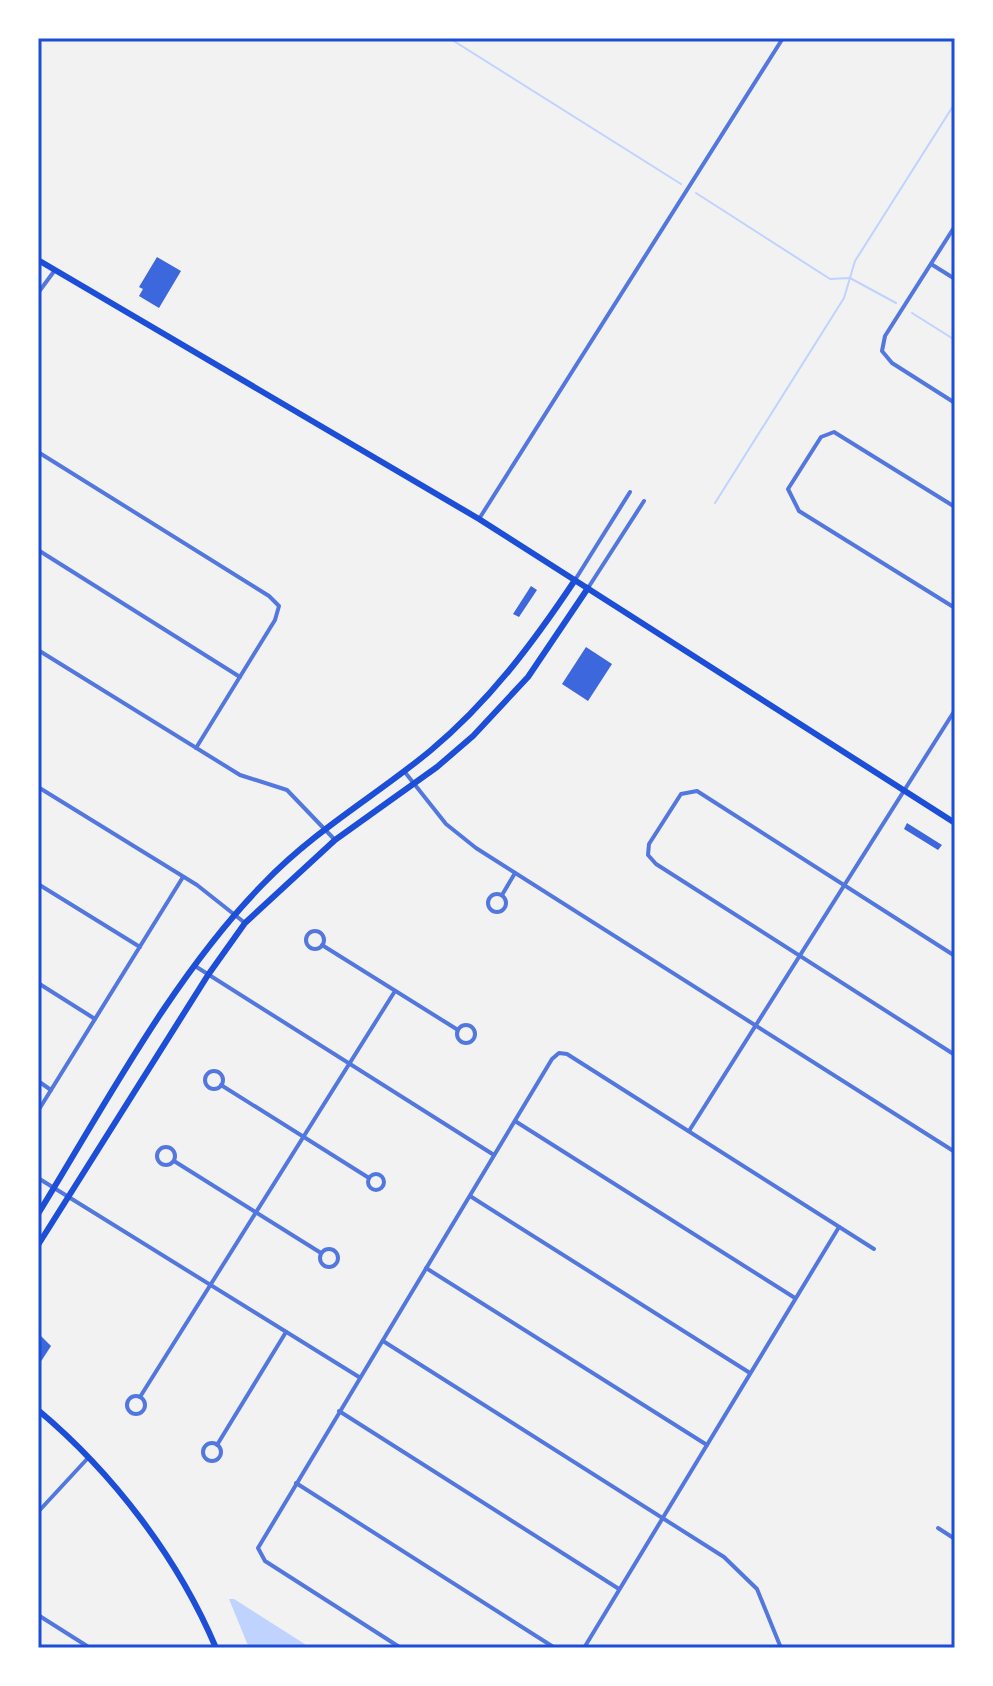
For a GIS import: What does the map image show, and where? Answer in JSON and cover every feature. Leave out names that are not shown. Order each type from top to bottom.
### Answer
[{"type":"main road","points":[[38,260],[479,519],[955,823]]},
{"type":"main road","points":[[38,1214],[194,965],[234,914],[325,826],[432,750],[501,683],[575,580]]},
{"type":"main road","points":[[38,1245],[208,975],[245,923],[335,840],[473,736],[551,646],[588,588]]},
{"type":"main road","points":[[501,683],[512,694]]},
{"type":"main road","points":[[38,1410],[88,1458],[157,1542],[197,1607],[216,1648]]},
{"type":"street","points":[[479,519],[783,38]]},
{"type":"street","points":[[955,226],[887,334],[882,351],[892,363],[955,403]]},
{"type":"street","points":[[931,264],[955,279]]},
{"type":"street","points":[[38,293],[55,270]]},
{"type":"street","points":[[955,507],[834,432],[821,437],[791,484],[788,495],[799,511],[955,608]]},
{"type":"street","points":[[38,452],[269,596],[279,606],[275,620],[196,748]]},
{"type":"street","points":[[575,580],[630,492]]},
{"type":"street","points":[[588,588],[644,501]]},
{"type":"street","points":[[38,550],[240,677]]},
{"type":"street","points":[[38,650],[240,775],[287,790],[325,826],[335,840]]},
{"type":"street","points":[[689,1131],[955,710]]},
{"type":"street","points":[[404,771],[460,837],[955,1152]]},
{"type":"street","points":[[38,787],[183,877],[245,923]]},
{"type":"street","points":[[955,956],[697,791],[681,794],[649,844],[651,859],[955,1055]]},
{"type":"street","points":[[502,895],[506,906],[494,911],[490,899],[502,895],[515,873]]},
{"type":"street","points":[[38,1111],[183,877]]},
{"type":"street","points":[[38,884],[140,947]]},
{"type":"street","points":[[322,945],[324,939],[318,932],[307,935],[310,948],[322,945],[458,1030],[470,1027],[473,1039],[465,1043],[460,1041],[458,1030]]},
{"type":"street","points":[[194,965],[494,1155]]},
{"type":"street","points":[[38,983],[95,1019]]},
{"type":"street","points":[[140,1397],[144,1409],[132,1412],[128,1405],[130,1399],[140,1397],[395,991]]},
{"type":"street","points":[[401,1648],[260,1554],[261,1541],[559,1053],[567,1054],[874,1249]]},
{"type":"street","points":[[221,1085],[220,1074],[211,1072],[206,1075],[209,1088],[221,1085],[369,1178],[381,1175],[384,1186],[379,1190],[371,1188],[369,1178]]},
{"type":"street","points":[[38,1081],[51,1090]]},
{"type":"street","points":[[515,1121],[795,1298]]},
{"type":"street","points":[[174,1161],[172,1150],[164,1148],[159,1151],[162,1163],[174,1161],[321,1253],[333,1250],[337,1262],[326,1266],[320,1259],[321,1253]]},
{"type":"street","points":[[38,1178],[360,1377]]},
{"type":"street","points":[[470,1196],[750,1373]]},
{"type":"street","points":[[584,1648],[839,1227]]},
{"type":"street","points":[[426,1268],[707,1445]]},
{"type":"street","points":[[217,1445],[221,1453],[218,1458],[207,1459],[205,1447],[217,1445],[286,1332]]},
{"type":"street","points":[[382,1340],[742,1571],[757,1589],[781,1648]]},
{"type":"street","points":[[339,1411],[619,1589]]},
{"type":"street","points":[[38,1512],[88,1458]]},
{"type":"street","points":[[296,1483],[555,1648]]},
{"type":"street","points":[[938,1528],[955,1539]]},
{"type":"street","points":[[38,1615],[87,1646]]},
{"type":"water","points":[[229,1599],[234,1599],[311,1648],[249,1648]]},
{"type":"building","points":[[157,257],[181,271],[159,308],[139,296],[143,289],[139,287]]},
{"type":"building","points":[[531,586],[537,590],[519,617],[513,614]]},
{"type":"building","points":[[586,647],[612,664],[588,701],[562,684]]},
{"type":"building","points":[[907,823],[942,845],[938,850],[904,829]]},
{"type":"building","points":[[38,1333],[51,1346],[38,1366]]},
{"type":"waterway","points":[[449,38],[681,184]]},
{"type":"waterway","points":[[715,503],[844,298],[855,261],[955,103]]},
{"type":"waterway","points":[[696,193],[830,279],[850,278],[896,303]]},
{"type":"waterway","points":[[912,313],[955,340]]}]
